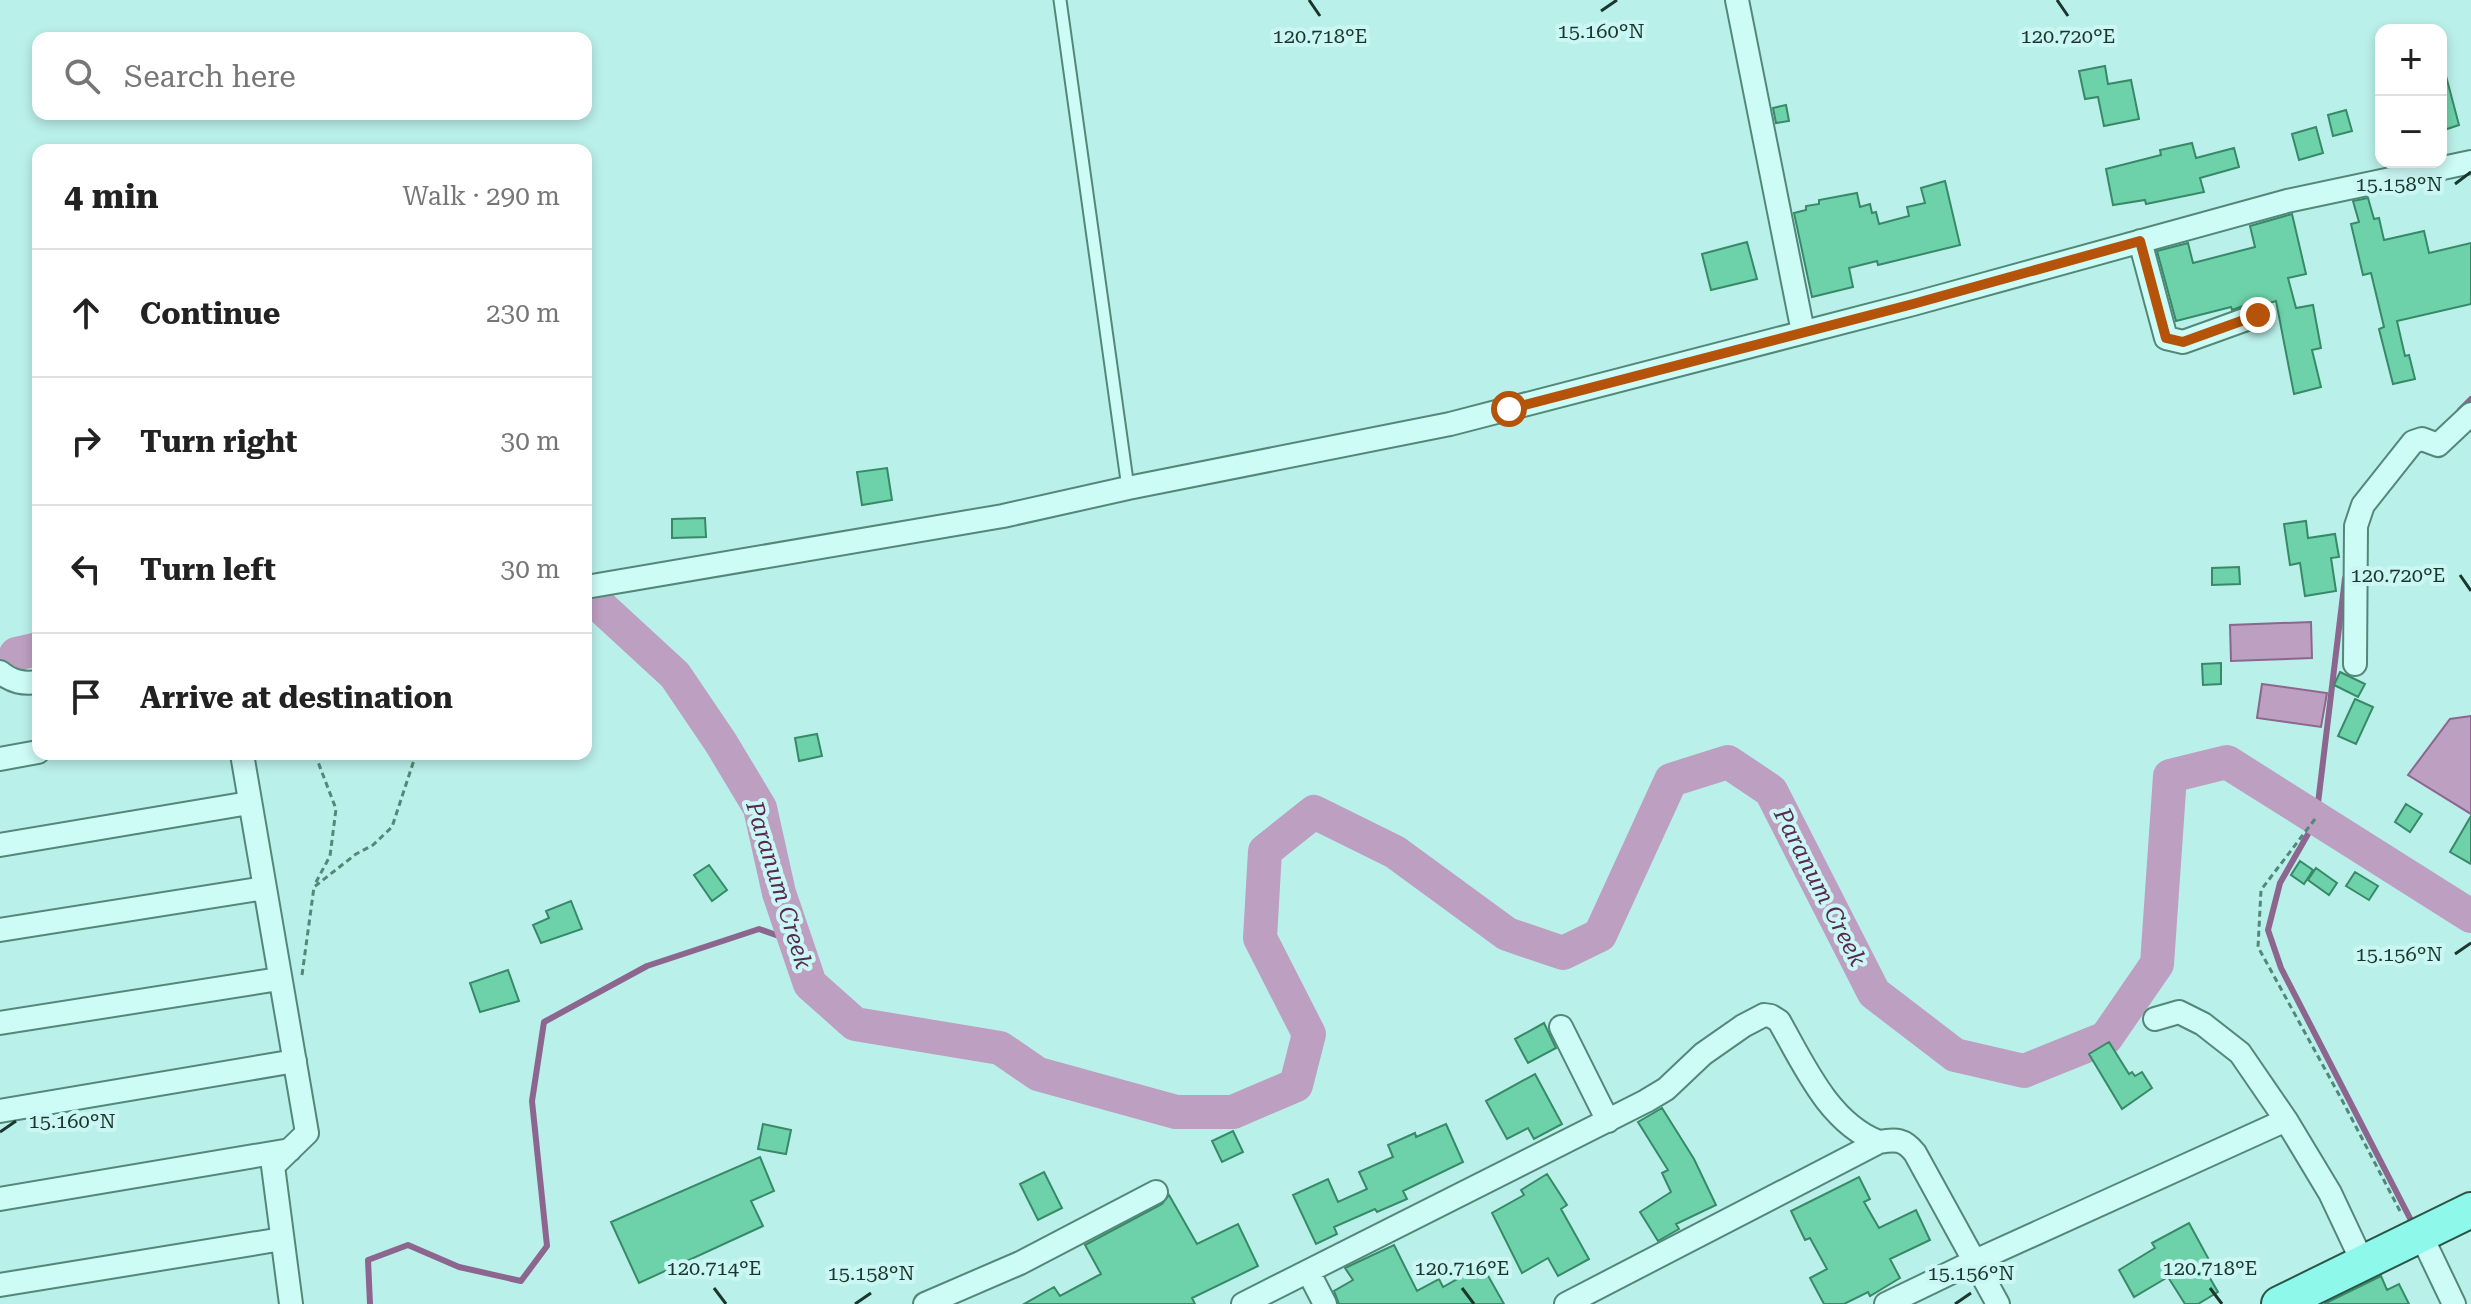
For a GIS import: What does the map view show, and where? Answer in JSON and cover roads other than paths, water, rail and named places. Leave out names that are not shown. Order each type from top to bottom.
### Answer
[{"type":"main road","points":[[2279,1304],[2471,1210]]},
{"type":"street","points":[[1737,0],[1803,332]]},
{"type":"street","points":[[592,586],[1003,516],[1450,424],[2287,201],[2471,162]]},
{"type":"street","points":[[2140,241],[2166,338],[2183,342],[2258,315]]},
{"type":"street","points":[[2355,664],[2356,526],[2363,505],[2413,442],[2422,439],[2438,445],[2471,414]]},
{"type":"street","points":[[0,672],[8,679],[32,683]]},
{"type":"street","points":[[0,759],[32,753]]},
{"type":"street","points":[[243,760],[307,1133],[273,1166],[291,1304]]},
{"type":"street","points":[[0,845],[249,803]]},
{"type":"street","points":[[0,930],[265,888]]},
{"type":"street","points":[[0,1023],[279,979]]},
{"type":"street","points":[[2155,1019],[2179,1012],[2203,1024],[2240,1053],[2286,1120],[2330,1193],[2363,1263]]},
{"type":"street","points":[[1243,1304],[1666,1089],[1703,1054],[1764,1015],[1779,1021],[1834,1110],[1866,1137],[1879,1142]]},
{"type":"street","points":[[1561,1027],[1608,1121]]},
{"type":"street","points":[[0,1111],[295,1061]]},
{"type":"street","points":[[1886,1304],[2286,1120]]},
{"type":"street","points":[[1566,1304],[1879,1142],[1896,1139],[1906,1142],[1915,1153],[1998,1304]]},
{"type":"street","points":[[0,1199],[290,1150]]},
{"type":"street","points":[[925,1304],[1020,1263],[1156,1192]]},
{"type":"street","points":[[2417,1236],[2454,1304]]},
{"type":"street","points":[[0,1285],[282,1239]]},
{"type":"street","points":[[1309,1273],[1325,1304]]},
{"type":"lane","points":[[1060,0],[1128,488]]},
{"type":"waterway","points":[[2460,410],[2471,399]]},
{"type":"waterway","points":[[2345,578],[2316,820],[2280,883],[2268,930],[2281,968],[2415,1228]]},
{"type":"waterway","name":"Paranum Creek","points":[[592,599],[675,675],[721,743],[760,808],[779,893],[810,984],[855,1024],[1000,1048],[1038,1074],[1176,1112],[1233,1112],[1296,1085],[1309,1034],[1260,938],[1265,851],[1314,812],[1395,852],[1507,934],[1563,953],[1600,935],[1671,780],[1728,762],[1771,791],[1874,993],[1955,1055],[2024,1071],[2106,1038],[2157,964],[2170,776],[2227,762],[2471,916]]},
{"type":"waterway","name":"Paranum Creek","points":[[16,654],[32,650]]},
{"type":"waterway","points":[[370,1304],[368,1260],[408,1245],[459,1267],[521,1281],[547,1246],[532,1101],[544,1022],[647,966],[759,929],[796,942]]}]
